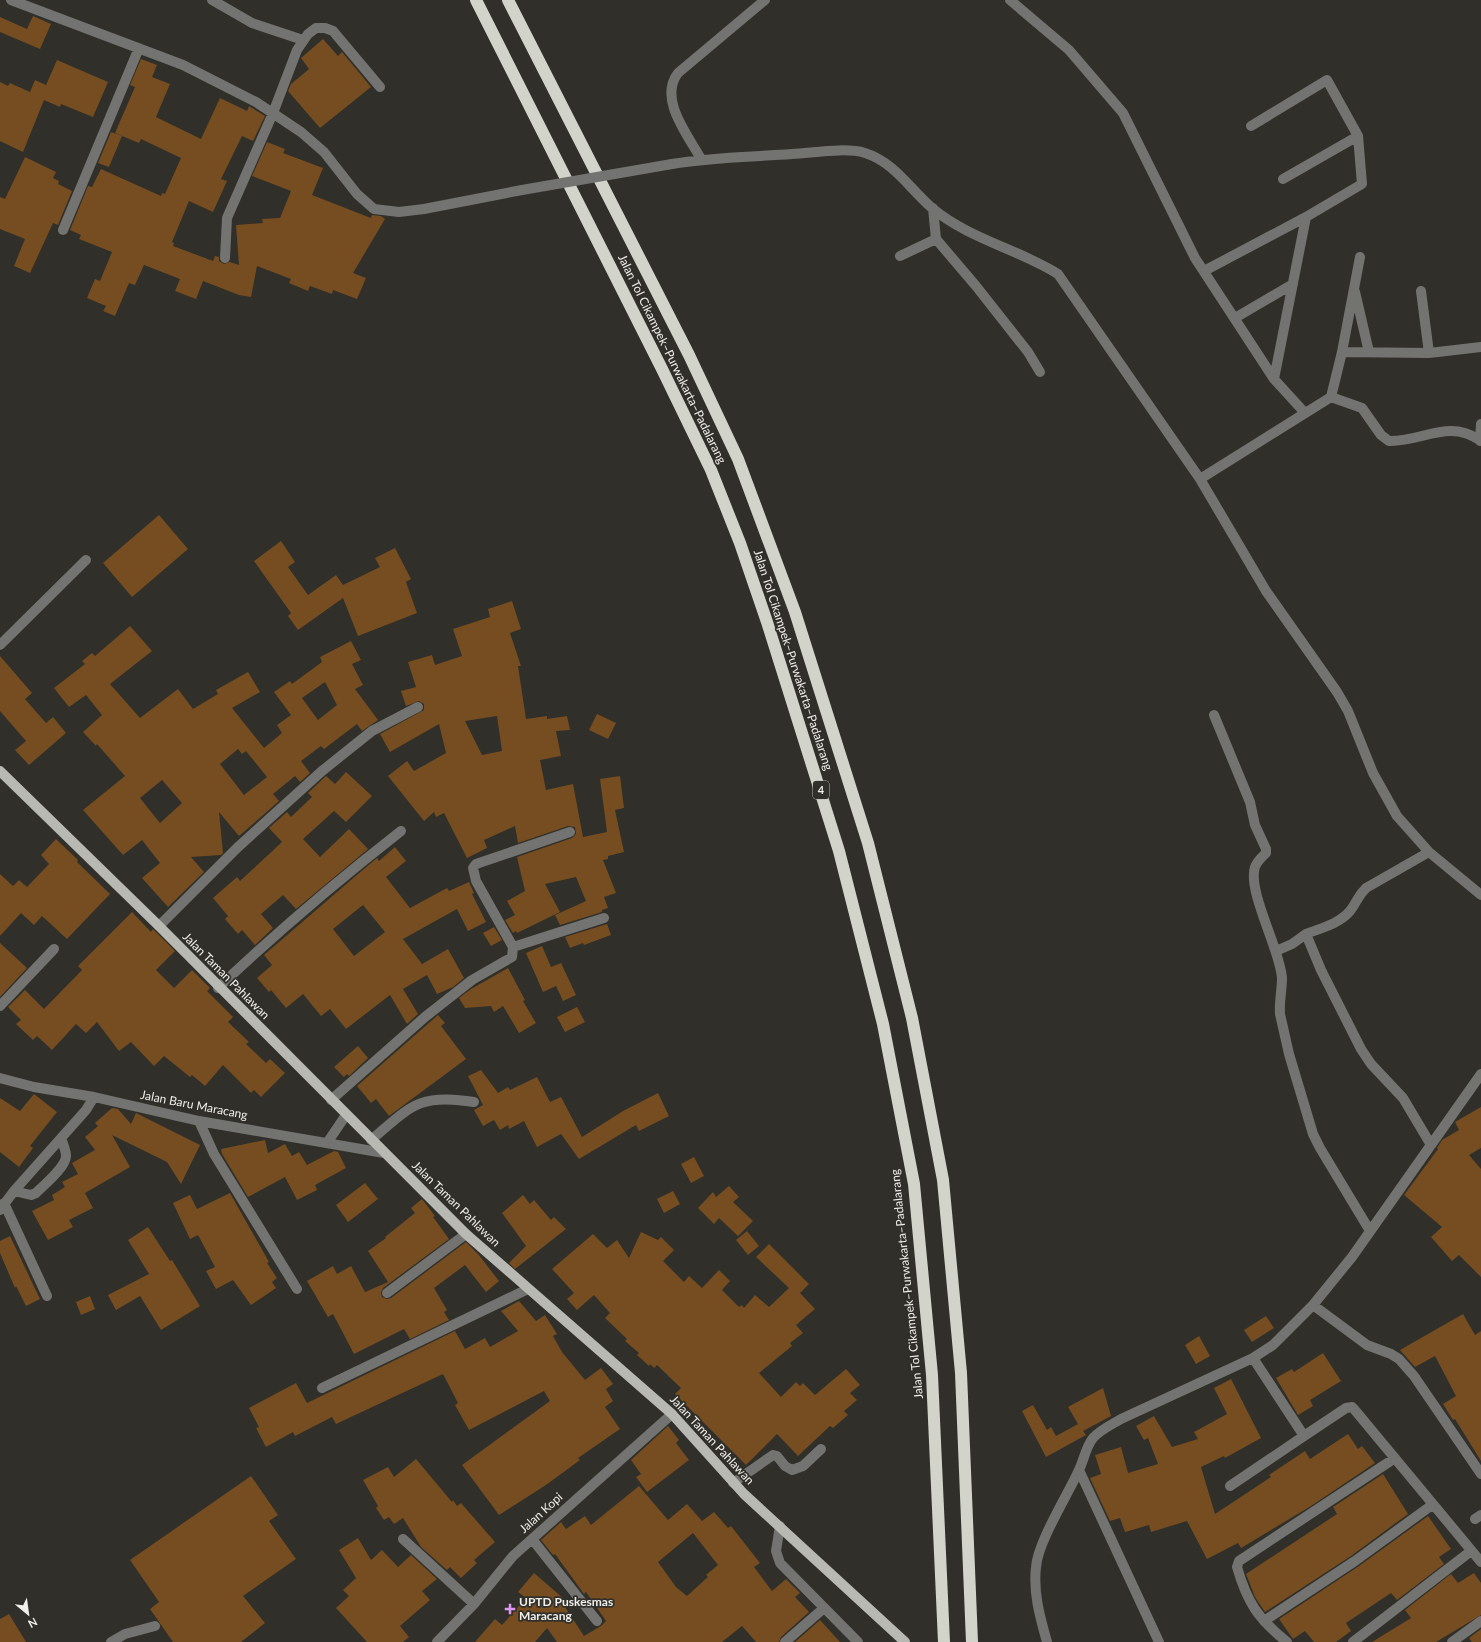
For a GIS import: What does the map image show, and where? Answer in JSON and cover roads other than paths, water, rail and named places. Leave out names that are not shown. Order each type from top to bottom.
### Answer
[{"type":"highway","name":"Jalan Tol Cikampek–Purwakarta–Padalarang","points":[[476,0],[655,354],[711,470],[740,543],[767,622],[839,851],[883,1024],[914,1184],[932,1375],[944,1642]]},
{"type":"highway","name":"Jalan Tol Cikampek–Purwakarta–Padalarang","points":[[508,0],[689,355],[738,459],[795,612],[868,842],[912,1018],[943,1180],[961,1373],[972,1642]]},
{"type":"main road","name":"Jalan Taman Pahlawan","points":[[0,771],[159,926],[218,988],[466,1234],[672,1414],[733,1483],[906,1642]]},
{"type":"street","points":[[11,0],[183,65],[231,88],[273,112],[301,132],[324,152],[357,194],[374,209],[399,212],[424,209],[522,190],[701,159],[829,152],[864,153],[888,165],[933,208],[975,236],[1022,255],[1058,274],[1200,480],[1266,591],[1337,692],[1348,711],[1373,773],[1390,805],[1408,830],[1429,852],[1481,895]]},
{"type":"street","points":[[212,0],[252,23],[303,40]]},
{"type":"street","points":[[701,159],[678,117],[672,101],[671,93],[674,78],[678,72],[764,0]]},
{"type":"street","points":[[1010,0],[1069,50],[1123,113],[1146,155],[1157,182],[1204,272],[1274,379],[1305,413]]},
{"type":"street","points":[[225,258],[226,218],[273,112],[297,50],[303,40],[316,28],[325,28],[334,31],[380,87]]},
{"type":"street","points":[[63,230],[139,48]]},
{"type":"street","points":[[1204,272],[1306,217],[1362,184],[1358,136],[1327,80],[1251,126]]},
{"type":"street","points":[[1282,179],[1358,136]]},
{"type":"street","points":[[933,208],[936,239],[976,286],[1028,352],[1040,372]]},
{"type":"street","points":[[1274,379],[1306,217]]},
{"type":"street","points":[[900,256],[936,239]]},
{"type":"street","points":[[1200,480],[1331,397],[1342,352],[1360,256]]},
{"type":"street","points":[[1235,318],[1292,284]]},
{"type":"street","points":[[1354,288],[1368,352]]},
{"type":"street","points":[[1421,291],[1429,353]]},
{"type":"street","points":[[1342,352],[1429,353],[1481,348]]},
{"type":"street","points":[[1331,397],[1362,408],[1384,439],[1389,441],[1452,430],[1474,436],[1481,441]]},
{"type":"street","points":[[1481,424],[1481,441]]},
{"type":"street","points":[[0,645],[86,560]]},
{"type":"street","points":[[159,926],[237,848],[322,771],[372,731],[418,707]]},
{"type":"street","points":[[1214,715],[1250,802],[1255,825],[1266,848],[1266,853],[1259,860],[1255,868],[1254,876],[1256,892],[1276,951],[1282,977],[1279,1001],[1280,1014],[1308,1120],[1320,1148],[1370,1231]]},
{"type":"street","points":[[218,988],[279,931],[343,876],[401,831]]},
{"type":"street","points":[[331,1100],[431,1012],[472,980],[512,957],[513,947],[476,881],[473,868],[476,864],[570,832]]},
{"type":"street","points":[[1276,951],[1292,944],[1306,934],[1340,920],[1350,910],[1357,896],[1366,888],[1429,852]]},
{"type":"street","points":[[513,947],[604,918]]},
{"type":"street","points":[[1306,934],[1321,970],[1361,1049],[1371,1064],[1403,1098],[1431,1145]]},
{"type":"street","points":[[0,1006],[54,949]]},
{"type":"street","points":[[1047,1642],[1037,1608],[1036,1566],[1042,1544],[1079,1470],[1092,1439],[1100,1431],[1150,1404],[1253,1358],[1273,1345],[1313,1305],[1352,1257],[1481,1074]]},
{"type":"street","name":"Jalan Baru Maracang","points":[[0,1078],[94,1097],[199,1121],[384,1153]]},
{"type":"street","points":[[47,1296],[2,1207],[14,1191],[86,1110],[94,1097]]},
{"type":"street","points":[[371,1140],[406,1110],[428,1099],[450,1098],[474,1102]]},
{"type":"street","points":[[327,1143],[346,1115]]},
{"type":"street","points":[[199,1121],[214,1154],[297,1290]]},
{"type":"street","points":[[14,1191],[31,1195],[36,1193],[62,1167],[66,1162],[66,1156],[61,1138]]},
{"type":"street","points":[[387,1292],[466,1234]]},
{"type":"street","points":[[322,1388],[528,1288]]},
{"type":"street","points":[[1313,1305],[1366,1345],[1391,1354],[1399,1359],[1414,1376],[1481,1474]]},
{"type":"street","points":[[1253,1358],[1304,1436]]},
{"type":"street","points":[[1230,1486],[1346,1408],[1352,1407],[1432,1505],[1481,1562]]},
{"type":"street","name":"Jalan Kopi","points":[[438,1642],[474,1604],[503,1566],[672,1414]]},
{"type":"street","points":[[733,1483],[773,1455],[777,1456],[785,1466],[792,1470],[803,1466],[821,1449]]},
{"type":"street","points":[[1287,1642],[1264,1621],[1250,1604],[1242,1587],[1236,1566],[1239,1561],[1395,1458]]},
{"type":"street","points":[[1079,1470],[1159,1642]]},
{"type":"street","points":[[1264,1621],[1355,1561],[1432,1505]]},
{"type":"street","points":[[780,1526],[776,1551],[778,1559],[786,1570],[858,1642]]},
{"type":"street","points":[[403,1539],[474,1604]]},
{"type":"street","points":[[532,1539],[597,1621]]},
{"type":"street","points":[[1353,1642],[1471,1551]]},
{"type":"street","points":[[785,1642],[824,1608]]},
{"type":"street","points":[[1452,1642],[1481,1621]]},
{"type":"street","points":[[111,1642],[125,1634],[155,1626]]},
{"type":"place","name":"UPTD Puskesmas Maracang","points":[[510,1609]]}]
